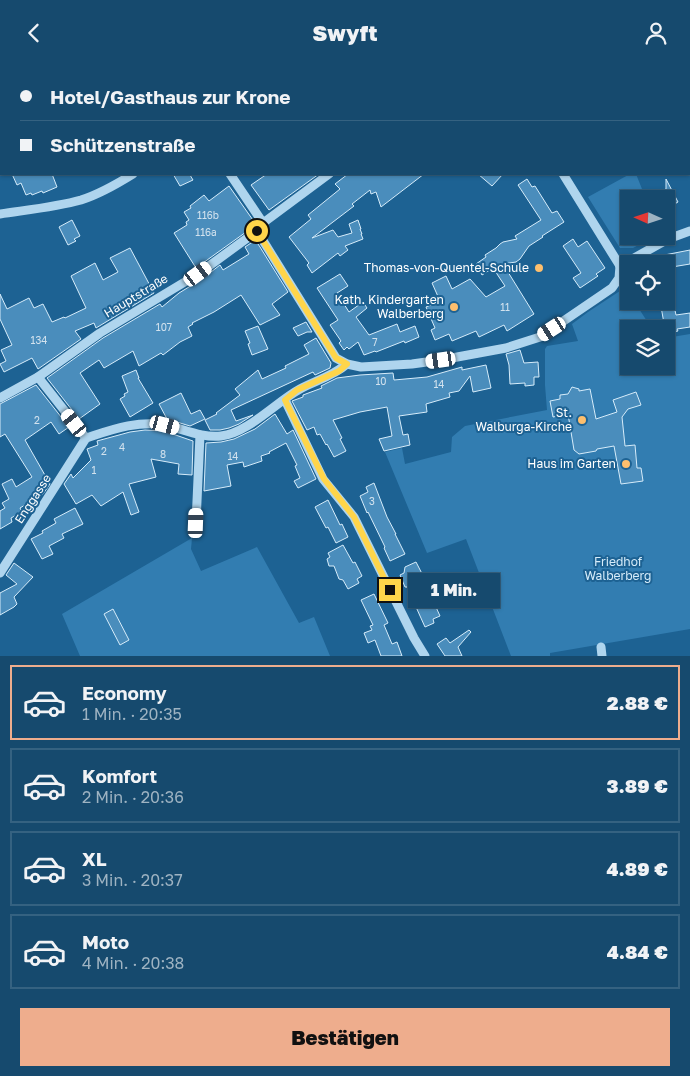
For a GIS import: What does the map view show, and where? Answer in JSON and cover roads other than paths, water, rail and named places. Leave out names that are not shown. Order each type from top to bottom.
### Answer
[{"type":"street","points":[[0,214],[82,199],[115,185],[131,175]]},
{"type":"street","points":[[231,175],[336,358],[347,364],[361,367],[432,362],[506,348],[540,337],[612,288],[619,278],[620,266],[564,175]]},
{"type":"street","name":"Hauptstraße","points":[[0,398],[38,377],[100,333],[198,274],[328,175]]},
{"type":"street","points":[[640,255],[668,239],[690,231]]},
{"type":"street","points":[[38,377],[86,438],[112,429],[148,423],[165,425],[200,435],[222,436],[240,430],[297,390],[339,371],[347,364]]},
{"type":"street","points":[[285,400],[324,479],[354,517],[414,638],[426,656]]},
{"type":"street","points":[[196,523],[200,435]]},
{"type":"street","name":"Enggasse","points":[[0,573],[86,438]]},
{"type":"place","name":"Thomas-von-Quentel-Schule","points":[[539,268]]},
{"type":"place","name":"Kath. Kindergarten Walberberg","points":[[454,307]]},
{"type":"place","name":"St. Walburga-Kirche","points":[[582,420]]},
{"type":"place","name":"Haus im Garten","points":[[626,464]]},
{"type":"park label","name":"Friedhof Walberberg","points":[[618,569]]}]
